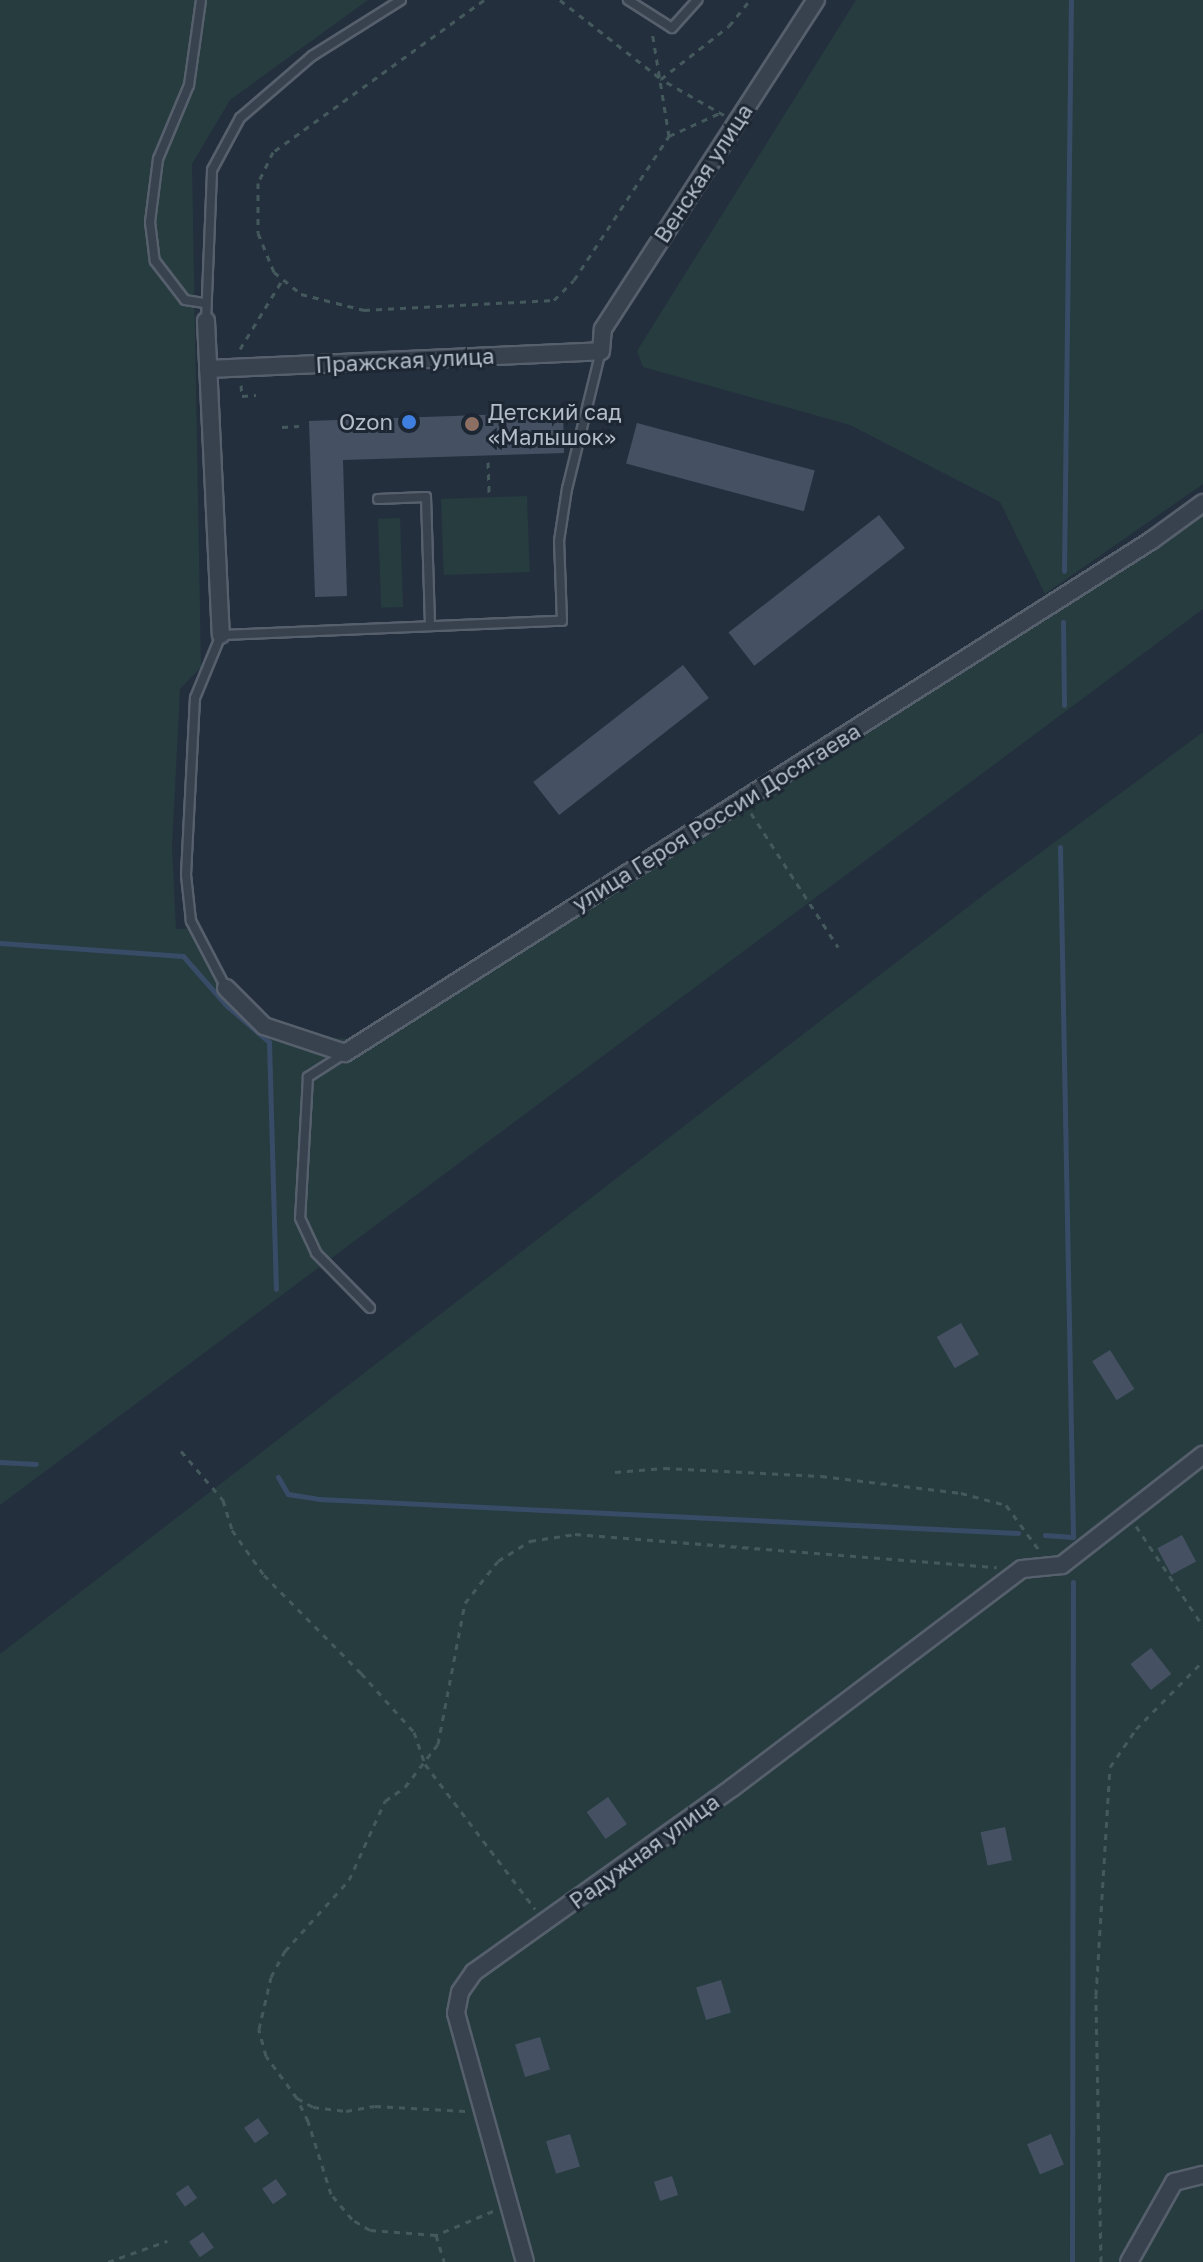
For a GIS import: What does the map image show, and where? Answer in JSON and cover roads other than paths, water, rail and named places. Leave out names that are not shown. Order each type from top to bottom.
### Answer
[{"type":"street","name":"Венская улица","points":[[601,351],[603,329],[816,0]]},
{"type":"street","points":[[206,321],[221,635]]},
{"type":"street","name":"Пражская улица","points":[[208,369],[601,351]]},
{"type":"street","name":"улица Героя России Досягаева","points":[[345,1053],[1152,540],[1203,503]]},
{"type":"street","points":[[226,988],[264,1026],[345,1053]]},
{"type":"street","name":"Радужная улица","points":[[525,2262],[456,2013],[460,1992],[474,1972],[732,1788],[1022,1569],[1062,1565],[1203,1455]]},
{"type":"street","points":[[1129,2262],[1174,2182],[1203,2175]]},
{"type":"lane","points":[[201,0],[189,85],[158,159],[150,222],[155,261],[185,300],[205,303]]},
{"type":"lane","points":[[206,321],[212,170],[240,118],[312,56],[401,0]]},
{"type":"lane","points":[[628,0],[650,17],[672,28],[697,0]]},
{"type":"lane","points":[[226,988],[191,921],[186,875],[195,698],[221,635],[562,621],[559,541],[567,489],[601,351]]},
{"type":"lane","points":[[378,499],[426,497],[430,626]]},
{"type":"lane","points":[[345,1053],[308,1077],[300,1218],[316,1253],[370,1308]]},
{"type":"waterway","points":[[1064,571],[1071,0]]},
{"type":"waterway","points":[[1063,622],[1064,705]]},
{"type":"waterway","points":[[1045,1535],[1073,1537],[1060,847]]},
{"type":"waterway","points":[[0,943],[183,956],[226,1005],[269,1042],[276,1289]]},
{"type":"waterway","points":[[0,1462],[36,1464]]},
{"type":"waterway","points":[[278,1477],[288,1494],[319,1499],[1018,1533]]},
{"type":"waterway","points":[[1072,2262],[1073,1582]]},
{"type":"place","name":"Ozon","points":[[409,422]]},
{"type":"place","name":"Детский сад «Малышок»","points":[[472,424]]}]
